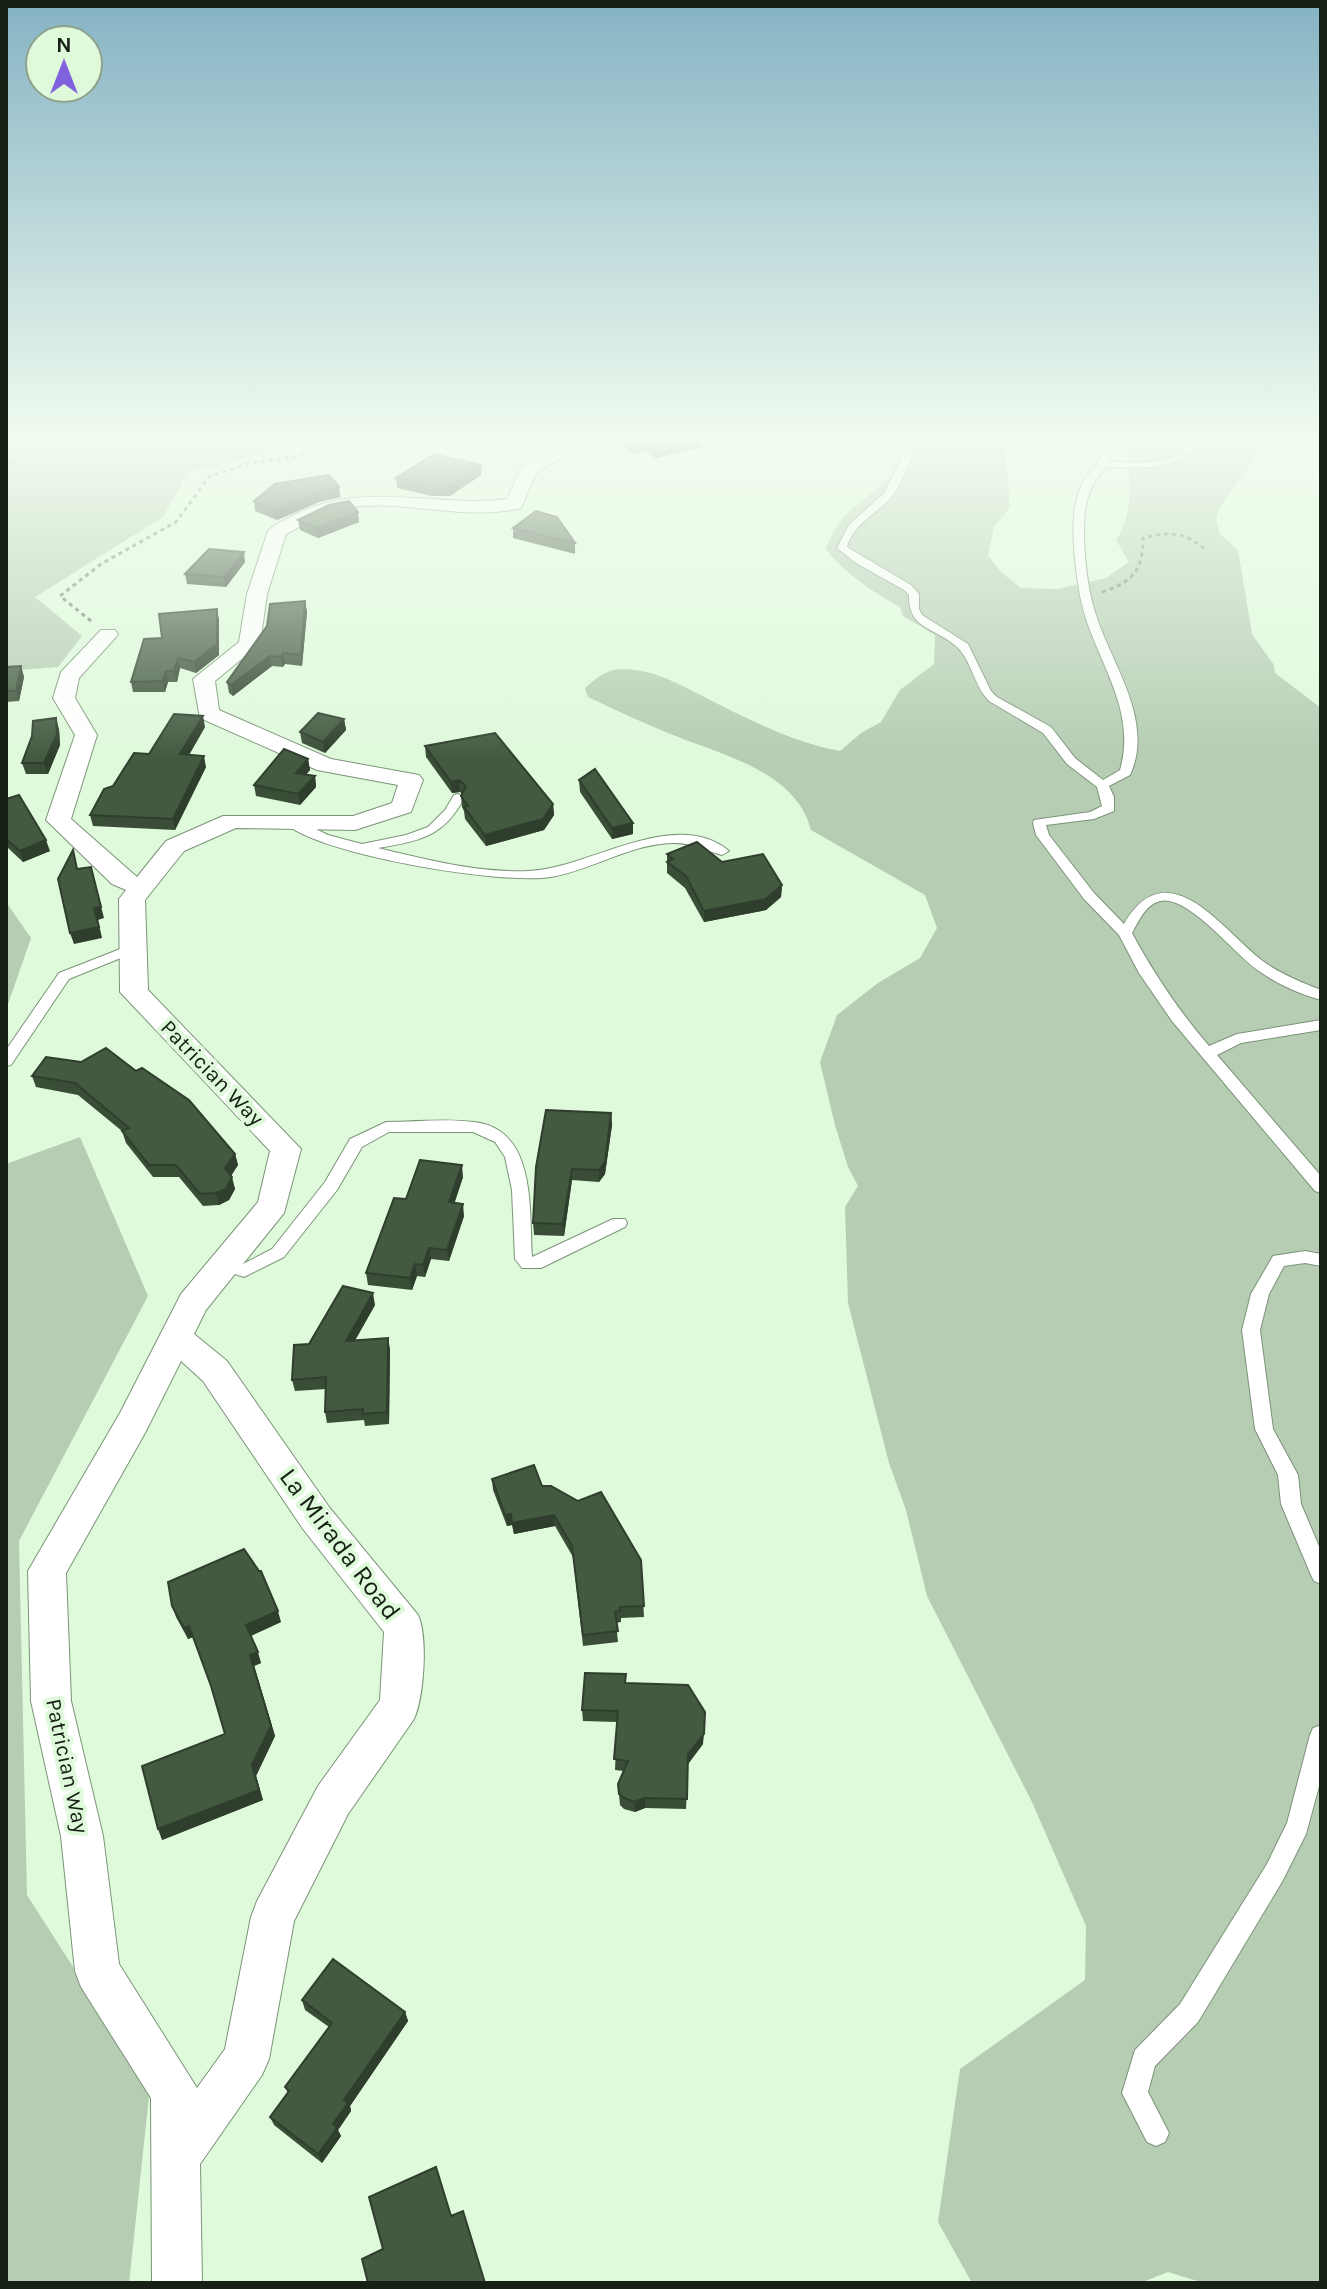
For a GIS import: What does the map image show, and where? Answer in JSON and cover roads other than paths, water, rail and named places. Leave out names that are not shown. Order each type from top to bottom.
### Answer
[{"type":"street","name":"Patrician Way","points":[[177,2283],[175,2092],[97,1971],[82,1836],[51,1701],[47,1571],[133,1423],[193,1303],[273,1205],[286,1149],[134,992],[132,899],[175,846],[232,821],[355,823],[403,807],[411,780],[325,765],[208,713],[204,679],[249,644],[257,594],[273,544]]},
{"type":"street","points":[[108,634],[69,677],[64,698],[86,735],[58,820],[121,879],[142,888]]},
{"type":"street","name":"La Mirada Road","points":[[175,1337],[215,1371],[316,1518],[404,1627],[400,1706],[333,1800],[273,1917],[246,2059],[175,2158]]},
{"type":"lane","points":[[842,544],[842,548],[870,569],[910,588],[918,617],[964,646],[986,692],[1047,730],[1071,761],[1102,785],[1109,808],[1101,814],[1056,817],[1039,823],[1049,845],[1089,896],[1125,933],[1161,995],[1321,1187]]},
{"type":"lane","points":[[1080,544],[1085,592],[1119,686],[1134,746],[1126,772],[1102,785]]},
{"type":"lane","points":[[358,847],[430,832],[451,815],[458,798]]},
{"type":"lane","points":[[290,822],[305,833],[425,865],[484,872],[548,874],[582,866],[647,840],[669,837],[701,840],[722,851]]},
{"type":"lane","points":[[1125,933],[1133,915],[1145,901],[1159,896],[1173,896],[1212,920],[1234,945],[1258,965],[1321,995]]},
{"type":"lane","points":[[6,1061],[64,976],[133,948]]},
{"type":"lane","points":[[1208,1053],[1237,1039],[1321,1025]]},
{"type":"lane","points":[[225,1264],[244,1271],[278,1253],[331,1186],[356,1143],[386,1127],[475,1127],[501,1138],[513,1156],[520,1190],[524,1259],[528,1263],[535,1263],[619,1223]]},
{"type":"lane","points":[[1321,1260],[1305,1257],[1279,1260],[1260,1294],[1251,1330],[1264,1429],[1288,1475],[1291,1504],[1321,1575]]},
{"type":"lane","points":[[1156,2133],[1135,2093],[1144,2059],[1189,2013],[1275,1872],[1298,1826],[1321,1735]]}]
